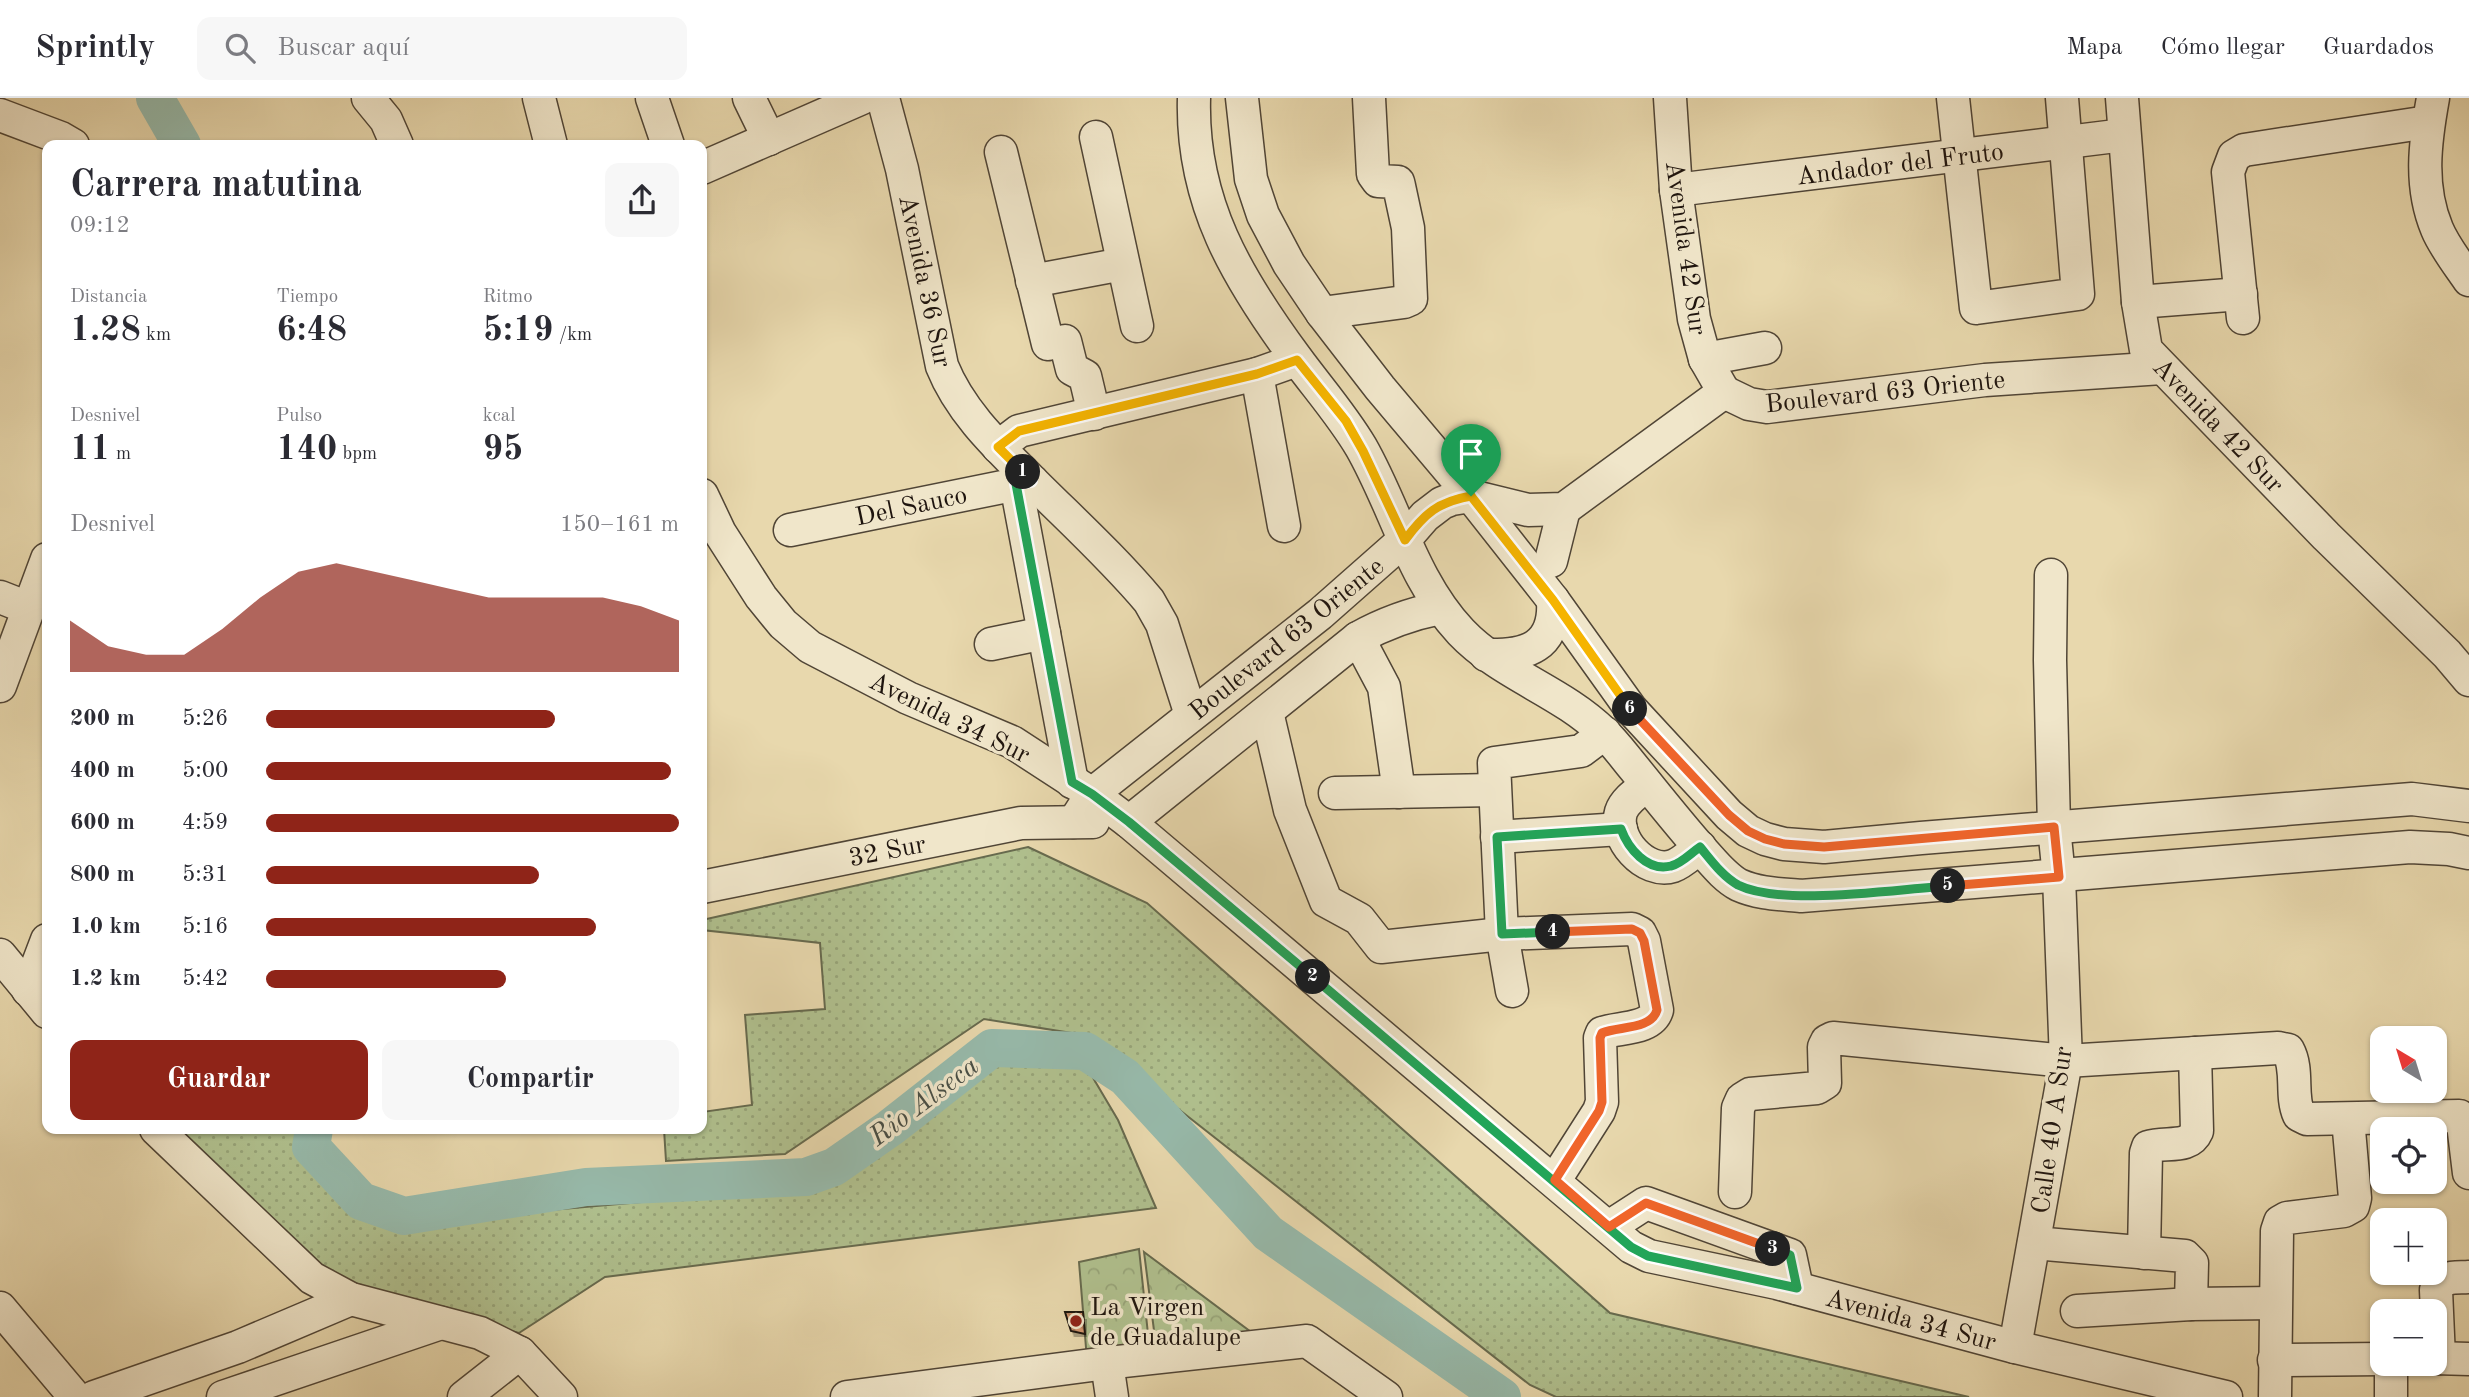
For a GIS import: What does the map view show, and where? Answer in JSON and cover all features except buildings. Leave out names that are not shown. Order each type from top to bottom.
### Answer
[{"type":"street","points":[[368,98],[386,120],[395,140]]},
{"type":"street","points":[[539,98],[550,140]]},
{"type":"street","points":[[652,98],[666,140]]},
{"type":"street","points":[[749,98],[769,139]]},
{"type":"street","points":[[707,166],[862,98]]},
{"type":"street","name":"Avenida 36 Sur","points":[[883,98],[902,169],[942,366],[950,385],[1024,482],[1149,601],[1162,624],[1191,715]]},
{"type":"street","points":[[1194,98],[1194,123],[1202,171],[1213,218],[1232,262],[1297,360],[1346,421],[1363,451],[1420,574],[1440,608],[1486,656],[1584,714],[1605,733],[1720,871],[1737,884],[1757,892],[1801,896],[2410,847],[2469,853]]},
{"type":"street","points":[[1242,98],[1251,179],[1263,215],[1289,264],[1322,313],[1553,600],[1630,709],[1729,815],[1748,831],[1784,844],[1824,847],[2412,799],[2469,806]]},
{"type":"street","points":[[1322,313],[1410,299],[1408,228],[1398,182],[1378,181],[1373,174],[1369,98]]},
{"type":"street","name":"Avenida 42 Sur","points":[[1670,98],[1676,190],[1694,319],[1705,359],[1724,392]]},
{"type":"street","points":[[1953,98],[1976,307],[2078,294],[2062,98]]},
{"type":"street","name":"Avenida 42 Sur","points":[[2122,98],[2138,302],[2146,350],[2326,536],[2447,654],[2469,680]]},
{"type":"street","points":[[2138,302],[2242,306],[2228,172],[2234,156],[2244,150],[2431,110],[2424,174],[2428,203],[2437,231],[2469,280]]},
{"type":"street","points":[[0,115],[64,140]]},
{"type":"street","name":"Andador del Fruto","points":[[1676,190],[2124,135]]},
{"type":"street","points":[[1097,137],[1137,326]]},
{"type":"street","points":[[1001,152],[1032,281],[1056,342],[1072,369],[1084,376],[1094,414]]},
{"type":"street","points":[[1032,281],[1124,264]]},
{"type":"street","points":[[1705,359],[1765,348]]},
{"type":"street","points":[[998,447],[1019,431],[1257,374],[1297,360]]},
{"type":"street","name":"Boulevard 63 Oriente","points":[[1564,509],[1724,392],[1749,404],[1767,407],[1985,380],[2162,368]]},
{"type":"street","points":[[1257,374],[1284,526]]},
{"type":"street","points":[[1024,482],[1044,633],[1082,788],[1074,822]]},
{"type":"street","name":"Del Sauco","points":[[790,530],[1024,482]]},
{"type":"street","points":[[1471,496],[1528,510],[1564,509],[1551,561]]},
{"type":"street","name":"Boulevard 63 Oriente","points":[[1082,788],[1191,715],[1320,614],[1405,540],[1432,510],[1452,499],[1471,496]]},
{"type":"street","name":"Avenida 34 Sur","points":[[707,506],[720,533],[761,597],[783,624],[810,647],[908,698],[1012,742],[1129,822],[1631,1247],[1648,1256],[1797,1288],[2015,1347],[2226,1397]]},
{"type":"street","points":[[0,685],[14,602],[42,566]]},
{"type":"street","name":"Calle 40 A Sur","points":[[2015,1347],[2066,1061],[2059,877],[2054,827],[2051,575]]},
{"type":"street","points":[[1486,656],[1508,656],[1537,646],[1552,625],[1553,600]]},
{"type":"street","name":"Boulevard 63 Oriente","points":[[1129,822],[1358,638],[1410,614],[1440,608]]},
{"type":"street","points":[[990,644],[1044,633]]},
{"type":"street","points":[[1358,638],[1384,687],[1399,792]]},
{"type":"street","points":[[1266,712],[1290,810],[1326,901],[1359,919],[1381,947],[1502,934],[1632,929],[1640,933],[1644,941],[1657,1010],[1655,1017],[1648,1022],[1602,1033],[1602,1102],[1555,1180]]},
{"type":"street","points":[[1335,793],[1399,792],[1494,776],[1581,751],[1605,733]]},
{"type":"street","points":[[1494,776],[1502,934],[1512,991]]},
{"type":"street","points":[[1647,785],[1622,809],[1621,829],[1625,840],[1640,858],[1664,867],[1674,866],[1700,847]]},
{"type":"street","name":"32 Sur","points":[[707,886],[1021,823],[1129,822]]},
{"type":"street","points":[[1497,837],[1621,829]]},
{"type":"street","points":[[0,955],[38,1001]]},
{"type":"street","points":[[38,1001],[42,974]]},
{"type":"street","points":[[1735,1192],[1738,1108],[1742,1099],[1750,1094],[1817,1088],[1825,1083],[1824,1048],[1827,1041],[1833,1038],[2066,1061],[2278,1048],[2288,1050],[2293,1058],[2295,1107],[2299,1115],[2307,1119],[2459,1116],[2463,1124],[2469,1173]]},
{"type":"street","points":[[2144,1253],[2146,1153],[2148,1147],[2154,1145],[2187,1143],[2194,1138],[2210,1052]]},
{"type":"street","points":[[2275,1397],[2277,1231],[2280,1222],[2287,1218],[2344,1211],[2353,1206],[2355,1198],[2348,1119]]},
{"type":"street","points":[[161,1134],[312,1278],[351,1299],[481,1333],[520,1353],[561,1397]]},
{"type":"street","points":[[1609,1227],[1646,1203],[1790,1255],[1797,1288]]},
{"type":"street","points":[[2034,1243],[2185,1256],[2192,1264],[2191,1304]]},
{"type":"street","points":[[2437,1299],[2436,1290],[2439,1282],[2446,1278],[2469,1277]]},
{"type":"street","points":[[94,1397],[238,1347],[351,1299]]},
{"type":"street","points":[[2077,1311],[2191,1304],[2275,1303]]},
{"type":"street","points":[[0,1308],[75,1397]]},
{"type":"street","points":[[223,1397],[270,1390],[441,1323]]},
{"type":"street","points":[[847,1397],[1107,1363],[1307,1341],[1385,1397]]},
{"type":"street","points":[[238,1347],[270,1390]]},
{"type":"street","points":[[464,1397],[520,1353]]},
{"type":"street","points":[[2274,1360],[2370,1359]]},
{"type":"street","points":[[1107,1363],[1112,1397]]},
{"type":"street","points":[[2391,1376],[2391,1397]]},
{"type":"green space","points":[[1028,847],[1147,903],[1610,1313],[1969,1397],[1556,1397],[1530,1385],[1084,1035],[984,1019],[785,1154],[666,1161],[664,1134],[707,1134],[707,1111],[752,1105],[745,1015],[825,1009],[820,943],[707,931],[707,919]]},
{"type":"green space","points":[[1005,1059],[1086,1066],[1118,1120],[1156,1208],[605,1277],[519,1333],[340,1286],[184,1134],[301,1134],[300,1145],[381,1225],[813,1187]]},
{"type":"green space","points":[[1139,1249],[1150,1353],[1087,1360],[1079,1262]]},
{"type":"green space","points":[[1144,1252],[1259,1338],[1157,1354]]},
{"type":"waterway","name":"Rio Alseca","points":[[155,98],[179,140]]},
{"type":"waterway","name":"Rio Alseca","points":[[313,1134],[311,1147],[361,1201],[404,1216],[586,1187],[806,1177],[834,1167],[890,1128],[992,1048],[1085,1051],[1125,1077],[1268,1233],[1502,1397]]},
{"type":"place","name":"La Virgen de Guadalupe","points":[[1076,1321]]},
{"type":"route","points":[[1297,360],[1346,421],[1405,540],[1425,516],[1442,503],[1471,496],[1553,600],[1630,709],[1729,815],[1748,831],[1784,844],[1824,847],[2054,827],[2059,877],[1801,896],[1757,892],[1737,884],[1720,871],[1700,847],[1674,866],[1652,864],[1632,850],[1621,829],[1497,837],[1502,934],[1632,929],[1640,933],[1644,941],[1657,1010],[1655,1017],[1648,1022],[1602,1033],[1602,1102],[1555,1180],[1609,1227],[1646,1203],[1790,1255],[1797,1288],[1648,1256],[1631,1247],[1129,822],[1072,782],[1016,484],[1031,481],[998,447],[1019,431],[1257,374],[1297,360]]}]
